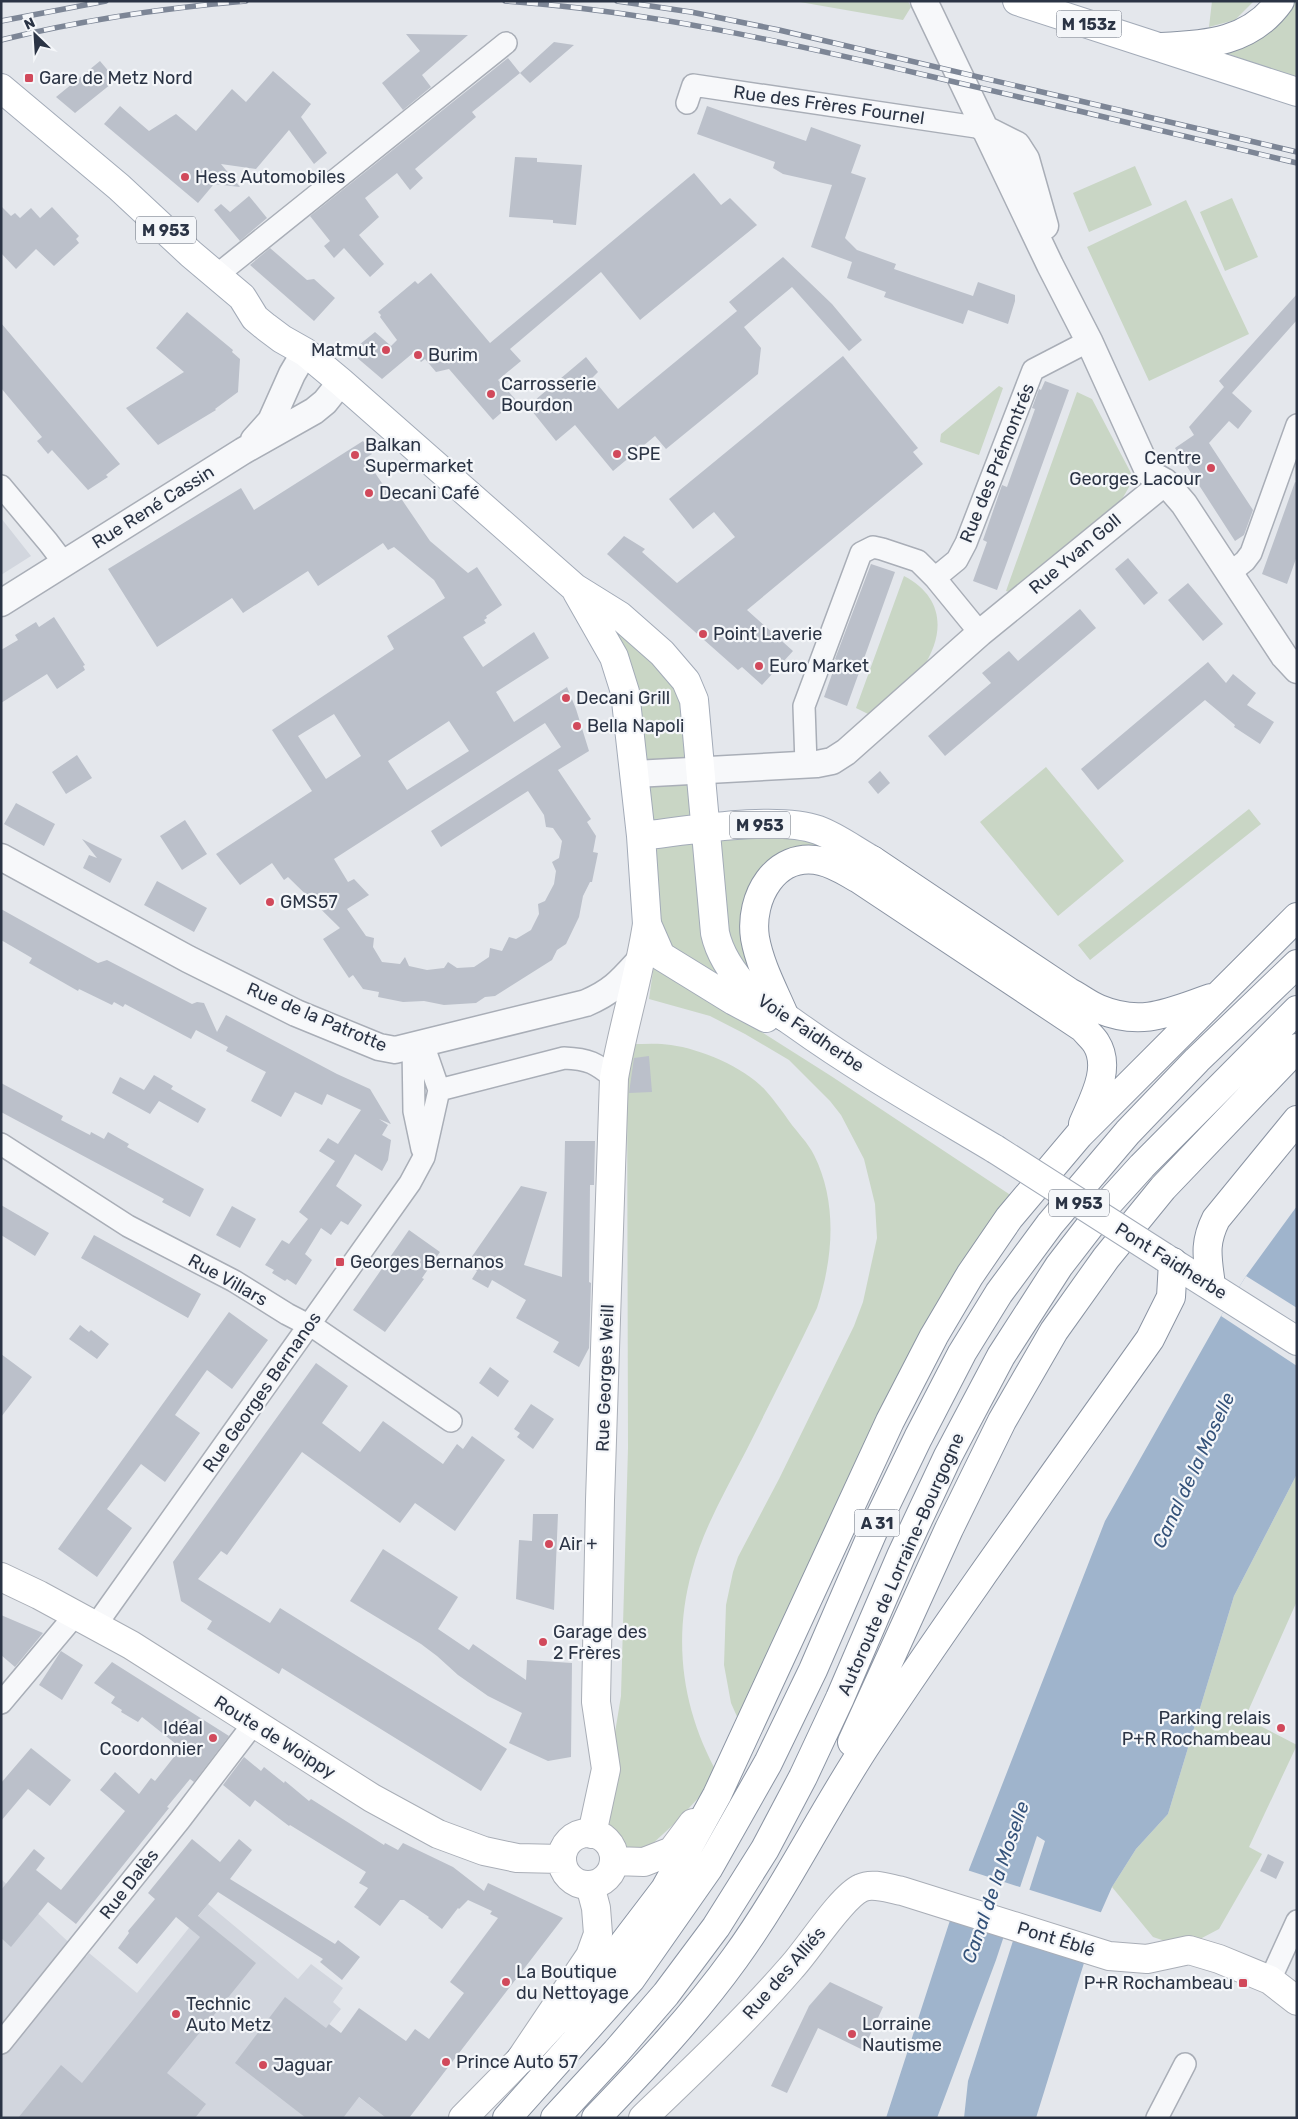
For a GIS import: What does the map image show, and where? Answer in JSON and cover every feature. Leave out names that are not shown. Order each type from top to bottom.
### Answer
[{"type":"main road","name":"M 153z","points":[[1017,1],[1297,92]]},
{"type":"main road","points":[[1161,47],[1200,46],[1238,37],[1272,13],[1280,1]]},
{"type":"main road","name":"M 953","points":[[1,88],[119,187],[242,297],[255,318],[282,339],[305,352],[575,588],[620,616],[662,653],[686,682],[694,700],[706,829]]},
{"type":"main road","name":"M 953","points":[[575,588],[614,657],[625,692],[635,774],[646,924],[661,956],[734,1002],[830,1050]]},
{"type":"main road","name":"M 953","points":[[640,836],[774,824],[794,825],[817,830],[872,860],[1069,992],[1099,1009],[1138,1019],[1165,1014],[1217,996]]},
{"type":"main road","name":"Voie Faidherbe","points":[[706,829],[718,948],[727,964],[750,991],[830,1050],[995,1149]]},
{"type":"main road","points":[[786,1017],[763,966],[755,937],[755,910],[763,889],[772,875],[785,865],[800,861],[819,860],[835,865],[859,879],[1083,1028],[1096,1043],[1103,1066],[1096,1093],[1078,1135]]},
{"type":"main road","points":[[463,2118],[520,2060],[604,1969],[665,1889],[717,1795],[886,1429],[934,1336],[970,1275],[1009,1218],[1078,1135],[1297,917]]},
{"type":"main road","name":"Rue Georges Weill","points":[[592,1834],[606,1769],[596,1702],[614,1078],[620,1042],[642,958],[646,924]]},
{"type":"main road","name":"Autoroute de Lorraine-Bourgogne","points":[[507,2118],[631,1979],[708,1869],[776,1746],[918,1438],[962,1353],[999,1294],[1050,1224],[1128,1132],[1196,1060],[1297,964]]},
{"type":"main road","name":"Autoroute de Lorraine-Bourgogne","points":[[555,2118],[666,1994],[716,1927],[765,1849],[803,1777],[836,1707],[900,1556],[948,1456],[1000,1356],[1059,1266],[1103,1209],[1142,1166],[1297,1010]]},
{"type":"main road","points":[[799,1860],[949,1529],[1002,1420],[1054,1331],[1106,1258],[1163,1188],[1297,1048]]},
{"type":"main road","points":[[1211,1286],[1206,1250],[1208,1234],[1216,1219],[1297,1120]]},
{"type":"main road","name":"Pont Faidherbe","points":[[995,1149],[1297,1341]]},
{"type":"main road","points":[[596,2118],[678,2030],[735,1958],[799,1860],[865,1747],[936,1640],[1150,1339],[1171,1297],[1168,1259]]},
{"type":"main road","name":"Route de Woippy","points":[[1,1577],[131,1645],[372,1798],[438,1834],[468,1846],[517,1858],[562,1859]]},
{"type":"main road","points":[[614,1861],[644,1862],[672,1851],[717,1795]]},
{"type":"main road","points":[[592,1834],[606,1840],[610,1846],[614,1861],[609,1875],[604,1880],[590,1886],[576,1883],[570,1879],[563,1866],[562,1859],[568,1842],[575,1837],[592,1834]]},
{"type":"main road","name":"Rue des Alliés","points":[[643,2118],[726,2039],[792,1968],[846,1900],[860,1888],[872,1885],[902,1891],[945,1905]]},
{"type":"main road","points":[[520,2060],[590,1956],[598,1934],[596,1908],[590,1886]]},
{"type":"main road","name":"Pont Éblé","points":[[945,1905],[1109,1956],[1147,1959],[1189,1950],[1235,1964],[1270,1980],[1297,2001]]},
{"type":"street","points":[[924,1],[983,128],[1089,341],[1149,473],[1165,482],[1184,504],[1284,656],[1297,670]]},
{"type":"street","points":[[217,275],[506,43]]},
{"type":"street","name":"Rue des Frères Fournel","points":[[687,103],[693,85],[983,128]]},
{"type":"street","name":"Rue des Prémontrés","points":[[935,578],[956,560],[966,543],[1033,370],[1089,341]]},
{"type":"street","name":"Rue René Cassin","points":[[243,451],[271,421],[292,374],[305,352]]},
{"type":"street","name":"Rue René Cassin","points":[[1,603],[243,451],[314,411],[325,402],[341,382]]},
{"type":"street","points":[[1230,573],[1245,561],[1251,553],[1297,425]]},
{"type":"street","name":"Rue Yvan Goll","points":[[635,774],[832,761],[846,752],[980,633],[1165,482]]},
{"type":"street","points":[[1,486],[64,563]]},
{"type":"street","points":[[806,764],[804,706],[861,553],[873,547],[918,561],[935,578],[980,633]]},
{"type":"street","name":"Rue de la Patrotte","points":[[1,857],[188,959],[296,1013],[379,1047],[395,1050],[586,1003],[606,995],[614,989],[642,958]]},
{"type":"street","points":[[418,1045],[439,1090],[564,1058],[581,1058],[595,1063],[614,1078]]},
{"type":"street","points":[[418,1045],[414,1111],[424,1157]]},
{"type":"street","name":"Rue Georges Bernanos","points":[[1,1703],[86,1620],[309,1326],[410,1183],[424,1157],[439,1090]]},
{"type":"street","name":"Rue Villars","points":[[1,1144],[128,1226],[234,1281],[309,1326],[451,1420]]},
{"type":"street","name":"Rue Dalès","points":[[1,2043],[180,1820],[254,1723]]},
{"type":"street","points":[[1270,1980],[1297,1921]]},
{"type":"street","points":[[1157,2118],[1185,2064]]},
{"type":"shaded area","points":[[1,518],[31,556],[1,575]]},
{"type":"shaded area","points":[[1,1879],[77,1950],[86,1957],[89,1953],[137,1993],[208,1904],[298,1979],[311,1964],[343,1988],[333,2002],[341,2009],[305,2056],[386,2118],[1,2118]]},
{"type":"green space","points":[[794,1],[908,1],[911,7],[903,20]]},
{"type":"green space","points":[[1212,1],[1254,1],[1235,20],[1209,27]]},
{"type":"green space","points":[[1291,1],[1297,1],[1297,79],[1223,52]]},
{"type":"green space","points":[[1135,166],[1152,205],[1089,232],[1073,193]]},
{"type":"green space","points":[[1232,198],[1258,257],[1225,271],[1200,212]]},
{"type":"green space","points":[[1186,200],[1249,334],[1149,381],[1087,247]]},
{"type":"green space","points":[[999,386],[1003,388],[979,455],[940,442],[941,434]]},
{"type":"green space","points":[[1077,392],[1092,399],[1132,475],[1129,487],[1121,501],[1012,593],[1006,591]]},
{"type":"green space","points":[[904,576],[927,594],[934,605],[937,617],[935,642],[930,656],[922,669],[868,714],[856,708]]},
{"type":"green space","points":[[575,588],[674,666],[706,829],[837,839],[819,860],[772,875],[763,966],[738,978],[734,1001],[661,956],[630,732]]},
{"type":"green space","points":[[1046,767],[1124,861],[1058,916],[980,822]]},
{"type":"green space","points":[[1249,809],[1261,824],[1090,960],[1078,945]]},
{"type":"green space","points":[[654,964],[831,1076],[1012,1196],[743,1730],[731,1703],[724,1665],[726,1605],[733,1572],[738,1557],[779,1479],[854,1326],[863,1302],[877,1238],[875,1204],[864,1159],[841,1115],[830,1101],[789,1060],[745,1034],[710,1016],[649,999]]},
{"type":"green space","points":[[633,1044],[666,1044],[709,1055],[735,1067],[766,1091],[814,1155],[822,1173],[827,1192],[830,1231],[827,1270],[817,1308],[702,1540],[686,1598],[682,1650],[684,1676],[689,1702],[697,1727],[719,1776],[674,1824],[650,1846],[638,1849],[610,1849],[606,1834],[595,1823],[608,1775],[621,1696],[628,1448],[627,1056]]},
{"type":"green space","points":[[1297,1474],[1297,1601],[1245,1718],[1297,1745],[1249,1847],[1262,1854],[1219,1929],[1200,1939],[1171,1943],[1153,1937],[1112,1887],[1136,1849],[1168,1814],[1234,1596]]},
{"type":"water","name":"Canal de la Moselle","points":[[1297,1206],[1297,1474],[1234,1596],[1168,1814],[1136,1849],[1112,1887],[1097,1921],[1036,2118],[964,2118],[968,2081],[1045,1841],[1037,1836],[996,1960],[937,2118],[886,2118],[954,1908],[1105,1521],[1221,1316],[1246,1276]]},
{"type":"pier","points":[[1246,1276],[1297,1308],[1297,1366],[1221,1316]]},
{"type":"pier","points":[[967,1870],[1023,1888],[1007,1935],[952,1907]]},
{"type":"pier","points":[[1027,1889],[1103,1913],[1087,1959],[1012,1936]]},
{"type":"building","points":[[406,34],[468,35],[422,75],[431,87],[403,110],[382,83],[420,51]]},
{"type":"building","points":[[554,42],[574,45],[530,83],[520,73]]},
{"type":"building","points":[[508,58],[520,73],[472,112],[476,117],[415,169],[423,178],[410,190],[397,173],[365,198],[379,217],[359,235],[384,264],[370,277],[344,248],[334,258],[324,246],[330,241],[310,216]]},
{"type":"building","points":[[100,61],[116,80],[75,113],[56,97]]},
{"type":"building","points":[[273,71],[311,104],[301,117],[327,153],[314,164],[289,130],[256,169],[221,164],[240,187],[214,184],[198,203],[104,124],[120,106],[149,131],[176,114],[196,131],[232,89],[246,102]]},
{"type":"building","points":[[707,106],[806,141],[811,127],[861,145],[851,173],[866,178],[845,238],[857,250],[896,264],[894,269],[973,296],[978,282],[1015,295],[1008,324],[968,310],[963,324],[884,297],[886,292],[847,278],[852,262],[811,247],[832,185],[783,174],[773,168],[775,162],[697,134]]},
{"type":"building","points":[[515,157],[537,158],[537,162],[582,165],[576,225],[553,223],[553,220],[509,217]]},
{"type":"building","points":[[694,173],[721,205],[730,198],[757,225],[640,320],[601,272],[510,349],[521,361],[498,380],[516,400],[493,420],[449,369],[436,372],[425,359],[421,362],[413,353],[382,379],[355,356],[365,352],[359,345],[375,332],[391,346],[397,340],[378,312],[415,281],[418,284],[431,273],[490,343]]},
{"type":"building","points":[[249,196],[267,218],[240,241],[214,210],[221,204],[230,212]]},
{"type":"building","points":[[1,206],[11,216],[15,213],[20,218],[31,208],[40,218],[52,207],[79,236],[76,239],[79,243],[54,266],[36,249],[16,269],[1,253]]},
{"type":"building","points":[[270,248],[307,280],[314,279],[335,298],[314,321],[250,265]]},
{"type":"building","points":[[783,257],[832,304],[862,340],[849,351],[792,287],[744,327],[761,348],[758,374],[666,449],[655,436],[613,471],[575,425],[556,441],[528,406],[586,357],[598,372],[592,378],[618,409],[737,311],[729,302]]},
{"type":"building","points":[[1297,294],[1297,320],[1232,393],[1252,411],[1238,429],[1229,421],[1209,443],[1253,510],[1244,535],[1235,541],[1175,448],[1194,435],[1189,427],[1224,387],[1219,381]]},
{"type":"building","points":[[187,312],[233,350],[232,352],[240,359],[238,392],[216,410],[158,445],[126,408],[184,372],[156,348]]},
{"type":"building","points":[[1,323],[120,464],[106,475],[108,477],[88,490],[52,450],[48,454],[37,441],[42,437],[1,388]]},
{"type":"building","points":[[843,356],[918,448],[913,452],[923,464],[747,610],[793,651],[762,685],[742,667],[738,670],[607,554],[624,536],[645,549],[642,552],[677,583],[735,537],[714,512],[693,529],[669,499]]},
{"type":"building","points":[[1045,381],[1069,390],[997,590],[973,581],[987,542],[983,540],[1002,485],[1007,487],[1035,409],[1032,408],[1039,389],[1041,390]]},
{"type":"building","points":[[363,441],[372,454],[365,458],[390,495],[396,491],[430,541],[468,573],[477,567],[502,605],[486,616],[487,618],[484,620],[486,623],[463,637],[483,667],[534,632],[549,658],[496,692],[514,722],[567,687],[589,751],[558,770],[591,819],[587,822],[596,836],[593,852],[598,853],[592,882],[590,882],[583,896],[579,917],[566,944],[557,950],[552,960],[495,996],[485,997],[476,1003],[444,1005],[424,1001],[403,1002],[378,997],[379,992],[363,989],[353,975],[349,978],[323,939],[340,928],[288,877],[284,880],[272,863],[240,885],[216,854],[312,791],[272,730],[394,649],[387,636],[445,598],[434,580],[394,547],[388,550],[383,543],[318,586],[308,571],[243,613],[232,598],[157,647],[108,569],[241,488],[254,510]],"holes":[[[334,714],[361,756],[326,779],[298,736]],[[449,721],[469,751],[407,790],[388,761]],[[545,723],[561,747],[431,831],[441,847],[528,791],[544,815],[546,827],[553,828],[562,841],[559,858],[552,862],[556,871],[554,884],[545,901],[538,904],[539,914],[531,930],[516,939],[509,937],[502,951],[490,948],[489,957],[474,967],[457,968],[448,962],[444,968],[427,970],[409,966],[405,957],[400,964],[382,962],[373,947],[374,938],[366,936],[347,909],[369,895],[354,879],[348,882],[334,859]]]},
{"type":"building","points":[[1295,482],[1297,483],[1297,556],[1287,584],[1262,574]]},
{"type":"building","points":[[1128,558],[1158,593],[1144,605],[1115,569]]},
{"type":"building","points":[[871,564],[895,572],[847,706],[824,697],[837,660],[835,659]]},
{"type":"building","points":[[1188,583],[1223,624],[1203,641],[1168,600]]},
{"type":"building","points":[[1080,609],[1096,628],[945,756],[928,736],[991,683],[982,673],[1009,651],[1018,661]]},
{"type":"building","points":[[54,617],[85,665],[83,666],[85,670],[57,689],[47,674],[1,703],[1,650],[18,640],[15,635],[36,622],[39,627]]},
{"type":"building","points":[[1208,662],[1226,683],[1233,674],[1256,693],[1247,705],[1274,722],[1260,744],[1234,727],[1235,725],[1205,700],[1098,790],[1081,769]]},
{"type":"building","points":[[77,755],[92,778],[66,794],[52,772]]},
{"type":"building","points":[[880,771],[890,783],[878,794],[868,782]]},
{"type":"building","points":[[16,803],[55,824],[44,846],[4,824]]},
{"type":"building","points":[[185,820],[207,854],[182,870],[160,836]]},
{"type":"building","points":[[82,839],[122,859],[110,883],[83,868],[89,855],[97,858]]},
{"type":"building","points":[[157,881],[207,908],[194,932],[144,905]]},
{"type":"building","points":[[1,909],[98,963],[107,960],[192,1004],[197,1002],[204,1003],[217,1032],[226,1015],[337,1074],[370,1089],[391,1124],[379,1119],[388,1125],[382,1135],[391,1140],[388,1160],[382,1171],[355,1154],[336,1186],[362,1205],[348,1225],[341,1221],[331,1235],[321,1228],[305,1254],[312,1260],[296,1285],[272,1273],[274,1270],[265,1265],[282,1240],[289,1244],[308,1219],[299,1212],[335,1161],[319,1151],[328,1138],[338,1144],[361,1110],[327,1094],[322,1105],[295,1092],[281,1117],[251,1101],[266,1072],[226,1051],[228,1047],[196,1030],[191,1039],[125,1004],[123,1007],[114,1002],[112,1005],[79,989],[78,991],[29,963],[32,958],[1,940]]},
{"type":"building","points":[[649,1056],[652,1092],[629,1093],[634,1058]]},
{"type":"building","points":[[154,1075],[173,1086],[171,1089],[206,1109],[198,1123],[159,1101],[150,1114],[112,1093],[120,1077],[144,1090]]},
{"type":"building","points":[[1,1083],[63,1116],[61,1120],[90,1135],[91,1132],[104,1139],[108,1132],[129,1144],[127,1147],[204,1189],[190,1217],[162,1202],[164,1199],[1,1112]]},
{"type":"building","points":[[565,1141],[595,1141],[594,1185],[590,1185],[589,1282],[591,1283],[589,1348],[579,1367],[553,1352],[559,1342],[516,1318],[526,1300],[492,1280],[488,1288],[472,1279],[477,1271],[466,1265],[521,1186],[547,1192],[524,1265],[562,1277]]},
{"type":"building","points":[[1,1205],[49,1233],[35,1256],[1,1235]]},
{"type":"building","points":[[232,1206],[256,1219],[240,1248],[216,1235]]},
{"type":"building","points":[[409,1230],[440,1252],[422,1278],[424,1279],[385,1332],[353,1310]]},
{"type":"building","points":[[94,1235],[201,1294],[188,1318],[81,1258]]},
{"type":"building","points":[[229,1312],[268,1340],[232,1389],[207,1370],[175,1415],[200,1433],[165,1482],[141,1464],[107,1509],[132,1528],[97,1577],[58,1549]]},
{"type":"building","points":[[80,1325],[89,1332],[91,1330],[109,1344],[97,1359],[69,1339]]},
{"type":"building","points":[[1,1354],[32,1377],[1,1417]]},
{"type":"building","points":[[316,1363],[348,1386],[322,1423],[360,1452],[383,1421],[443,1464],[457,1444],[463,1449],[472,1436],[505,1460],[455,1531],[415,1503],[400,1523],[302,1452],[227,1555],[221,1551],[198,1579],[270,1623],[280,1608],[507,1749],[481,1791],[282,1668],[279,1674],[207,1629],[212,1621],[181,1601],[173,1562]]},
{"type":"building","points":[[490,1367],[509,1381],[498,1397],[479,1383]]},
{"type":"building","points":[[531,1404],[554,1419],[533,1449],[517,1437],[520,1433],[514,1429]]},
{"type":"building","points":[[533,1514],[558,1514],[554,1610],[516,1599],[519,1540],[532,1541]]},
{"type":"building","points":[[383,1549],[458,1597],[438,1629],[469,1650],[473,1644],[526,1680],[527,1660],[572,1663],[571,1757],[548,1761],[509,1743],[522,1713],[488,1696],[458,1675],[421,1644],[350,1601]]},
{"type":"building","points":[[1,1615],[43,1633],[15,1667],[1,1655]]},
{"type":"building","points":[[61,1651],[83,1665],[62,1700],[39,1685]]},
{"type":"building","points":[[112,1662],[229,1736],[194,1782],[190,1779],[167,1807],[169,1808],[76,1924],[48,1902],[11,1947],[1,1938],[1,1890],[34,1849],[45,1858],[36,1870],[61,1890],[125,1811],[100,1790],[115,1772],[139,1794],[151,1778],[155,1781],[181,1748],[142,1717],[138,1722],[121,1712],[122,1710],[111,1703],[115,1697],[94,1683]]},
{"type":"building","points":[[31,1748],[71,1780],[50,1806],[28,1789],[1,1821],[1,1783]]},
{"type":"building","points":[[244,1757],[261,1771],[264,1767],[309,1801],[311,1799],[384,1845],[385,1843],[398,1850],[403,1843],[453,1867],[484,1891],[488,1883],[563,1918],[409,2118],[386,2118],[359,2097],[343,2118],[306,2118],[235,2063],[285,1997],[326,2028],[329,2024],[341,2033],[359,2008],[406,2041],[415,2029],[429,2039],[464,1993],[450,1982],[498,1918],[490,1914],[492,1911],[468,1900],[458,1908],[442,1929],[429,1917],[404,1900],[400,1900],[380,1926],[354,1907],[368,1888],[359,1883],[366,1872],[289,1826],[255,1800],[250,1807],[223,1785]]},
{"type":"building","name":"Technic Auto Metz","points":[[192,1839],[220,1862],[239,1839],[252,1850],[230,1879],[335,1944],[338,1940],[360,1957],[342,1980],[320,1962],[323,1959],[218,1892],[198,1916],[256,1963],[167,2073],[206,2104],[195,2118],[18,2118],[61,2065],[82,2083],[200,1937],[176,1917],[137,1964],[118,1948],[129,1933],[128,1931],[155,1899],[148,1893]]},
{"type":"building","points":[[1268,1854],[1284,1862],[1276,1879],[1260,1871]]},
{"type":"building","name":"Lorraine Nautisme","points":[[830,1982],[883,2007],[863,2050],[818,2028],[787,2093],[771,2086],[809,2006]]},
{"type":"railway","points":[[1,21],[106,1]]},
{"type":"railway","points":[[1,40],[62,26],[123,16],[246,1]]},
{"type":"railway","points":[[505,1],[612,12],[771,40],[1297,163]]},
{"type":"railway","points":[[617,1],[691,12],[779,30],[1297,152]]},
{"type":"place","name":"Gare de Metz Nord","points":[[29,78]]},
{"type":"place","name":"Hess Automobiles","points":[[185,177]]},
{"type":"place","name":"Matmut","points":[[386,350]]},
{"type":"place","name":"Burim","points":[[418,355]]},
{"type":"place","name":"Carrosserie Bourdon","points":[[491,394]]},
{"type":"place","name":"SPE","points":[[617,454]]},
{"type":"place","name":"Balkan Supermarket","points":[[355,455]]},
{"type":"place","name":"Centre Georges Lacour","points":[[1211,468]]},
{"type":"place","name":"Decani Café","points":[[369,493]]},
{"type":"place","name":"Point Laverie","points":[[703,634]]},
{"type":"place","name":"Euro Market","points":[[759,666]]},
{"type":"place","name":"Decani Grill","points":[[566,698]]},
{"type":"place","name":"Bella Napoli","points":[[577,726]]},
{"type":"place","name":"GMS57","points":[[270,902]]},
{"type":"place","name":"Georges Bernanos","points":[[340,1262]]},
{"type":"place","name":"Air +","points":[[549,1544]]},
{"type":"place","name":"Garage des 2 Frères","points":[[543,1642]]},
{"type":"place","name":"Parking relais P+R Rochambeau","points":[[1281,1728]]},
{"type":"place","name":"Idéal Coordonnier","points":[[213,1738]]},
{"type":"place","name":"La Boutique du Nettoyage","points":[[506,1982]]},
{"type":"place","name":"P+R Rochambeau","points":[[1243,1983]]},
{"type":"place","name":"Technic Auto Metz","points":[[176,2014]]},
{"type":"place","name":"Lorraine Nautisme","points":[[852,2034]]},
{"type":"place","name":"Prince Auto 57","points":[[446,2062]]},
{"type":"place","name":"Jaguar","points":[[263,2065]]}]
